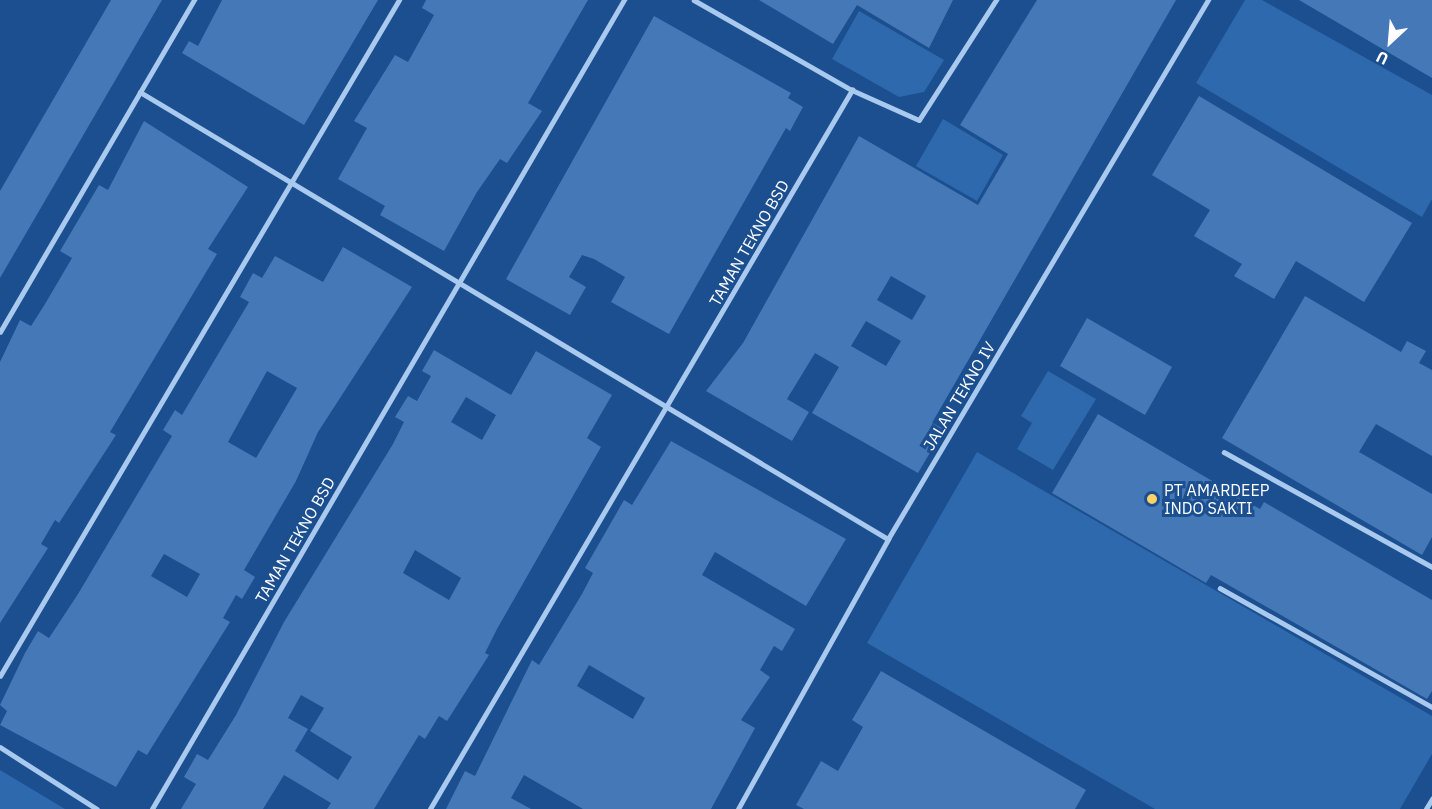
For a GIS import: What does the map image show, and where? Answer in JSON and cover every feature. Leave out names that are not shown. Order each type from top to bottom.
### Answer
[{"type":"lane","points":[[0,332],[194,0]]},
{"type":"lane","points":[[0,676],[399,0]]},
{"type":"lane","name":"TAMAN TEKNO BSD","points":[[152,809],[624,0]]},
{"type":"lane","points":[[694,0],[852,90],[913,119],[925,117],[996,0]]},
{"type":"lane","name":"JALAN TEKNO IV","points":[[738,809],[888,539],[1208,0]]},
{"type":"lane","name":"TAMAN TEKNO BSD","points":[[430,809],[852,90]]},
{"type":"lane","points":[[140,92],[888,539]]},
{"type":"lane","points":[[1224,452],[1432,567]]},
{"type":"lane","points":[[1220,588],[1432,707]]},
{"type":"lane","points":[[0,747],[97,809]]},
{"type":"lane","points":[[1426,809],[1432,799]]},
{"type":"shaded area","points":[[1245,0],[1262,0],[1432,95],[1432,199],[1422,217],[1196,83]]},
{"type":"shaded area","points":[[859,11],[944,60],[924,92],[899,97],[832,59]]},
{"type":"shaded area","points":[[943,119],[1003,155],[977,201],[916,166]]},
{"type":"shaded area","points":[[1048,371],[1096,399],[1053,470],[1017,449],[1032,423],[1021,416]]},
{"type":"shaded area","points":[[977,452],[1432,716],[1432,754],[1400,809],[1155,809],[867,643]]},
{"type":"shaded area","points":[[0,770],[65,809],[0,809]]},
{"type":"building","points":[[111,0],[162,0],[0,278],[0,191]]},
{"type":"building","points":[[222,0],[378,0],[304,125],[182,53],[189,41],[198,46]]},
{"type":"building","points":[[426,0],[588,0],[528,103],[542,111],[507,163],[500,159],[477,192],[444,251],[380,215],[385,206],[338,179],[367,128],[354,121],[395,55],[408,62],[434,15],[422,8]]},
{"type":"building","points":[[759,0],[953,0],[929,48],[857,5],[833,44]]},
{"type":"building","points":[[1037,0],[1176,0],[932,423],[944,429],[918,473],[812,413],[839,367],[815,353],[787,399],[809,412],[792,441],[706,391],[743,343],[859,136],[978,205],[1008,154],[960,125]],"holes":[[[891,276],[926,296],[912,320],[877,300]],[[866,321],[901,341],[886,366],[851,346]]]},
{"type":"building","points":[[1299,0],[1432,0],[1432,78]]},
{"type":"building","points":[[654,16],[791,93],[788,98],[803,107],[790,131],[786,128],[669,334],[611,302],[625,277],[594,259],[582,255],[569,277],[586,287],[570,315],[506,279]]},
{"type":"building","points":[[1199,96],[1412,223],[1364,302],[1296,261],[1274,299],[1234,276],[1242,264],[1194,236],[1210,210],[1152,175]]},
{"type":"building","points":[[144,121],[248,187],[208,249],[217,254],[110,432],[116,435],[59,523],[55,520],[41,544],[48,548],[0,623],[0,362],[20,320],[31,326],[45,304],[72,258],[60,251],[99,185],[108,190]]},
{"type":"building","points":[[343,247],[412,287],[318,432],[296,481],[244,570],[255,577],[242,599],[236,595],[223,618],[230,622],[147,755],[138,750],[116,787],[0,725],[7,711],[0,705],[25,653],[38,631],[49,638],[78,594],[172,436],[163,430],[175,410],[182,415],[249,302],[240,297],[253,273],[262,278],[275,256],[323,282]],"holes":[[[267,371],[297,388],[256,458],[228,442]],[[164,554],[200,574],[187,597],[151,576]]]},
{"type":"building","points":[[1305,296],[1401,352],[1407,341],[1426,351],[1419,363],[1432,370],[1432,456],[1376,424],[1359,452],[1432,494],[1432,537],[1422,555],[1222,438]]},
{"type":"building","points":[[1087,318],[1172,367],[1145,415],[1060,366]]},
{"type":"building","points":[[434,350],[511,395],[536,351],[612,395],[587,438],[601,447],[497,629],[485,653],[489,655],[447,721],[439,716],[425,739],[419,735],[374,809],[327,809],[331,803],[284,775],[263,809],[181,809],[196,784],[184,777],[197,754],[208,760],[236,715],[284,622],[393,444],[404,422],[395,417],[408,396],[417,401],[431,376],[422,371]],"holes":[[[466,397],[496,415],[482,440],[451,422]],[[415,550],[461,578],[449,600],[403,573]],[[301,695],[324,708],[310,731],[352,757],[338,780],[295,751],[308,729],[288,718]]]},
{"type":"building","points":[[1098,414],[1260,509],[1264,502],[1432,600],[1432,691],[1427,699],[1211,575],[1206,583],[1052,493]]},
{"type":"building","points":[[671,441],[846,539],[806,606],[715,552],[702,575],[795,629],[782,651],[774,646],[760,670],[770,677],[741,720],[755,728],[711,809],[583,809],[524,775],[511,798],[531,809],[446,809],[465,771],[475,776],[532,660],[539,665],[582,594],[593,573],[585,568],[624,500],[632,505]],"holes":[[[589,665],[645,698],[633,719],[577,686]]]},
{"type":"building","points":[[881,671],[1086,790],[1075,809],[804,809],[796,805],[821,761],[838,771],[863,727],[852,720]]},
{"type":"place","name":"PT AMARDEEP INDO SAKTI","points":[[1152,499]]}]
